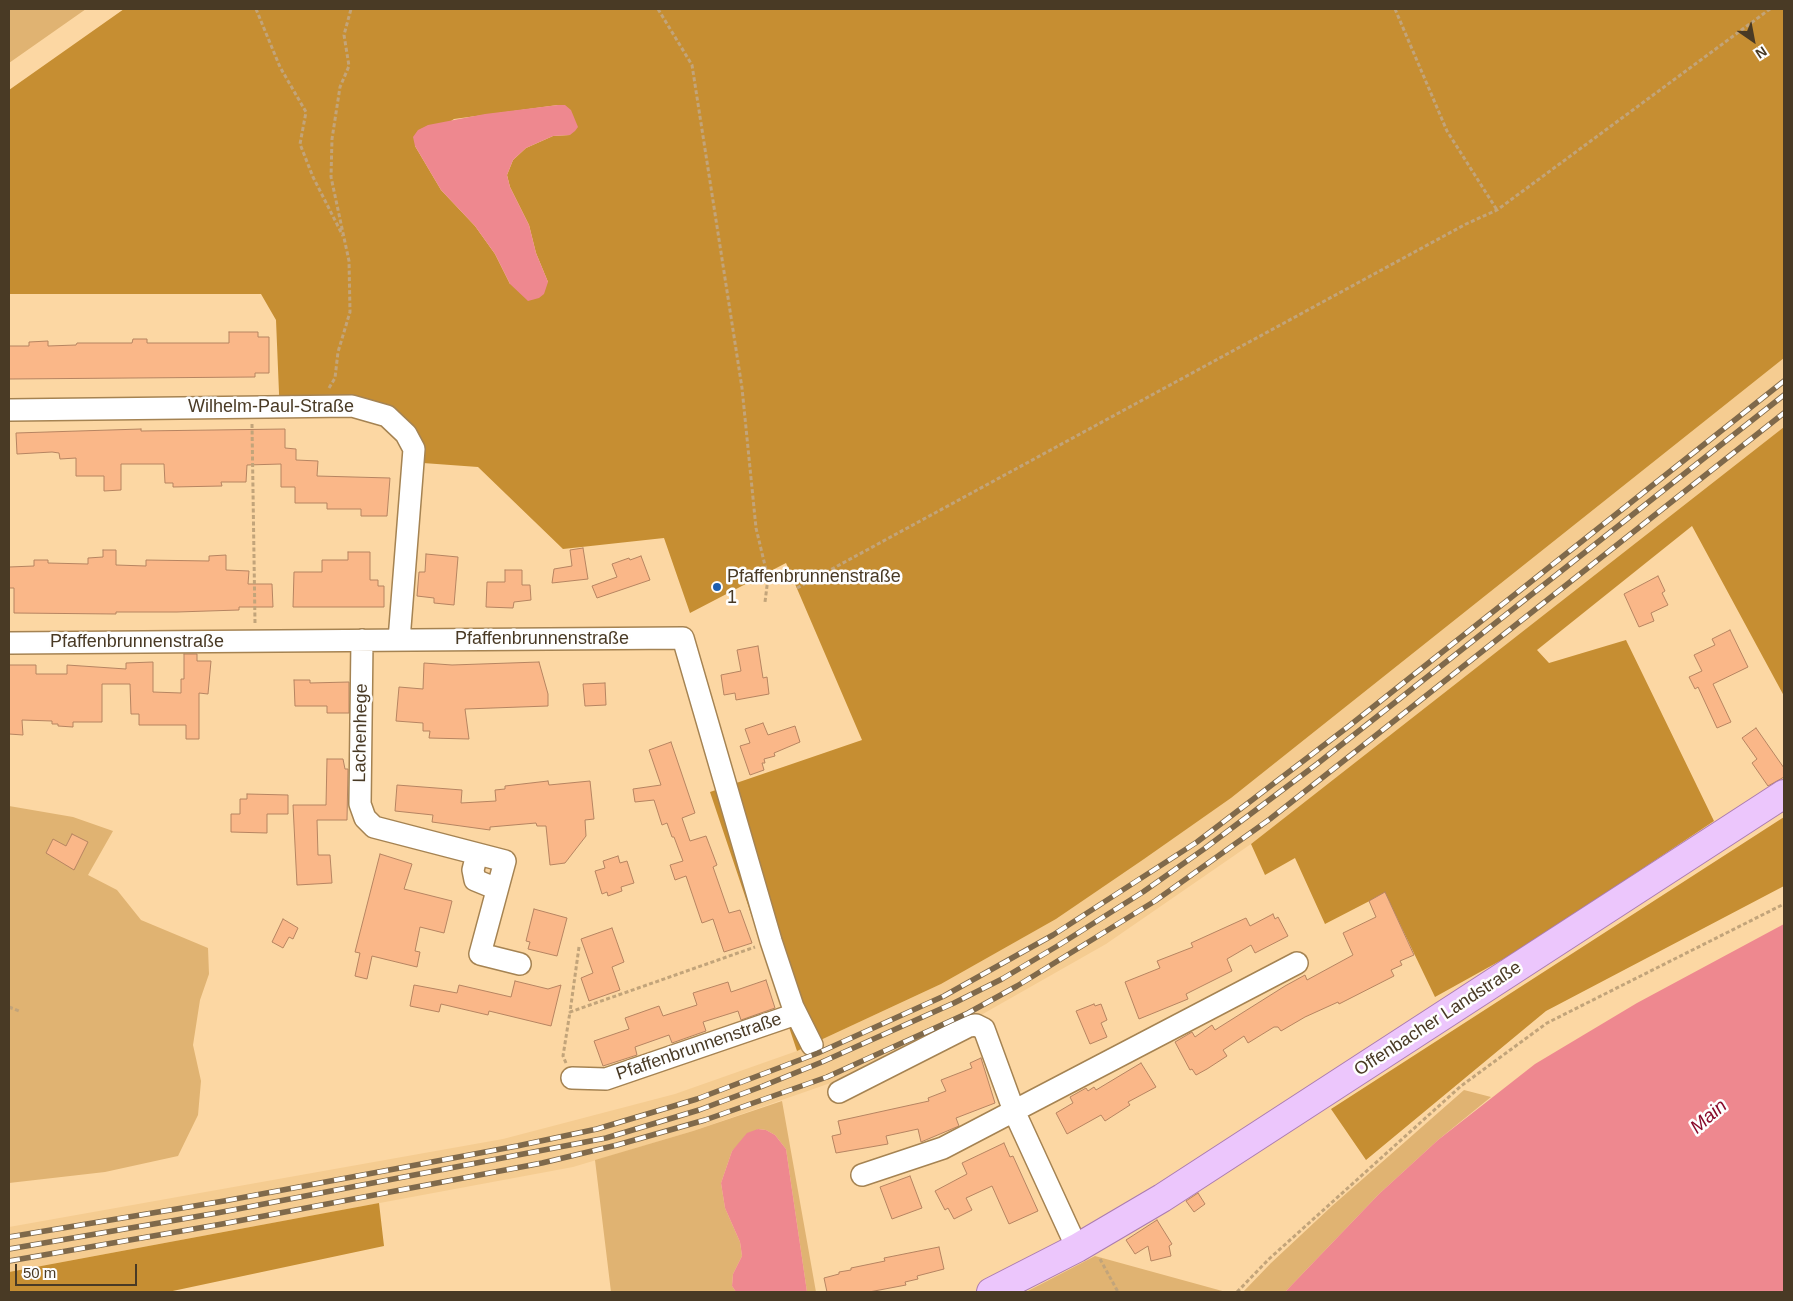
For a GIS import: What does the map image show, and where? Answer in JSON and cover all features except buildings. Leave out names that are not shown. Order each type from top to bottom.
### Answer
[{"type":"main road","name":"Offenbacher Landstraße","points":[[991,1292],[1084,1244],[1162,1198],[1784,794]]},
{"type":"street","name":"Wilhelm-Paul-Straße","points":[[9,410],[318,405],[352,406],[380,412],[397,424],[412,443],[414,460],[399,640]]},
{"type":"street","name":"Pfaffenbrunnenstraße","points":[[9,643],[683,638],[771,941],[796,1014],[812,1045]]},
{"type":"street","name":"Lachenhege","points":[[362,640],[360,804],[369,824],[477,854]]},
{"type":"street","points":[[497,889],[475,880],[473,870],[477,854],[505,861],[480,954],[520,964]]},
{"type":"street","points":[[862,1175],[943,1148],[1297,963]]},
{"type":"street","name":"Pfaffenbrunnenstraße","points":[[572,1078],[606,1078],[796,1014]]},
{"type":"street","points":[[839,1092],[969,1026],[976,1025],[984,1029],[1014,1112],[1084,1244]]},
{"type":"path","points":[[256,9],[280,67],[306,112],[300,144],[313,177],[345,239]]},
{"type":"path","points":[[318,405],[335,378],[338,352],[350,312],[349,261],[331,177],[332,139],[340,87],[349,66],[344,35],[351,9]]},
{"type":"path","points":[[658,9],[692,66],[742,388],[756,528],[768,578],[765,602]]},
{"type":"path","points":[[1395,9],[1447,131],[1497,210]]},
{"type":"path","points":[[797,588],[1466,224],[1497,210],[1770,9]]},
{"type":"path","points":[[252,406],[255,641]]},
{"type":"path","points":[[1237,1292],[1275,1253],[1460,1086],[1547,1023],[1784,904]]},
{"type":"path","points":[[570,1012],[771,941]]},
{"type":"path","points":[[572,1078],[564,1056],[579,947]]},
{"type":"path","points":[[9,1007],[19,1011]]},
{"type":"path","points":[[1084,1244],[1118,1292]]},
{"type":"shaded area","points":[[9,9],[86,9],[9,63]]},
{"type":"shaded area","points":[[124,9],[1784,9],[1784,358],[1231,798],[1056,919],[941,984],[797,1051],[710,792],[862,740],[786,563],[690,613],[664,538],[563,549],[478,467],[423,463],[396,417],[280,417],[276,320],[261,294],[9,294],[9,90]],"holes":[[[558,105],[570,135],[553,136],[526,148],[513,160],[507,175],[510,187],[529,225],[536,253],[548,282],[510,284],[495,254],[475,226],[441,190],[415,146],[454,119]]]},
{"type":"shaded area","points":[[1784,358],[1784,427],[1251,844],[1106,944],[981,1015],[842,1079],[693,1131],[573,1167],[9,1272],[9,1227],[503,1139],[675,1094],[797,1051],[941,984],[1056,919],[1231,798]]},
{"type":"shaded area","points":[[1784,427],[1784,696],[1692,526],[1537,650],[1549,663],[1626,640],[1714,821],[1525,947],[1435,997],[1385,893],[1325,924],[1295,858],[1265,875],[1251,844]]},
{"type":"shaded area","points":[[9,806],[73,817],[113,831],[88,875],[117,890],[141,920],[208,948],[209,974],[200,1000],[193,1045],[201,1081],[198,1115],[178,1156],[105,1172],[9,1183]]},
{"type":"shaded area","points":[[1784,817],[1784,886],[1546,1011],[1366,1160],[1331,1109]]},
{"type":"shaded area","points":[[1464,1090],[1491,1097],[1438,1140],[1379,1194],[1285,1292],[1243,1292],[1332,1206]]},
{"type":"shaded area","points":[[782,1101],[816,1292],[807,1292],[786,1149],[775,1135],[766,1130],[758,1129],[732,1151],[721,1183],[725,1208],[740,1242],[742,1256],[733,1274],[732,1286],[736,1292],[611,1292],[595,1160],[693,1131]]},
{"type":"shaded area","points":[[379,1203],[384,1246],[168,1292],[9,1292],[9,1272]]},
{"type":"shaded area","points":[[1095,1256],[1226,1292],[1026,1292]]},
{"type":"water","points":[[565,105],[571,110],[578,127],[570,135],[553,136],[526,148],[513,160],[507,175],[510,187],[529,225],[536,253],[548,282],[544,294],[539,298],[528,301],[510,284],[495,254],[475,226],[441,190],[415,146],[413,137],[418,130],[428,125],[485,114]]},
{"type":"water","name":"Main","points":[[1784,924],[1784,1292],[1285,1292],[1379,1194],[1438,1140],[1535,1064],[1637,1003]]},
{"type":"water","points":[[758,1129],[766,1130],[775,1135],[786,1149],[807,1292],[736,1292],[732,1286],[733,1274],[742,1256],[740,1242],[725,1208],[721,1183],[732,1151],[747,1133]]},
{"type":"railway","points":[[9,1237],[224,1201],[517,1146],[597,1129],[697,1099],[818,1053],[944,996],[1053,935],[1197,842],[1349,726],[1784,381]]},
{"type":"railway","points":[[9,1249],[217,1213],[606,1138],[699,1110],[763,1086],[822,1062],[954,1003],[1002,979],[1059,945],[1143,892],[1204,849],[1317,764],[1784,395]]},
{"type":"railway","points":[[9,1261],[222,1224],[542,1163],[617,1145],[705,1120],[827,1077],[968,1013],[1017,986],[1155,901],[1270,819],[1784,413]]},
{"type":"place","name":"Pfaffenbrunnenstraße 1","points":[[717,587]]}]
